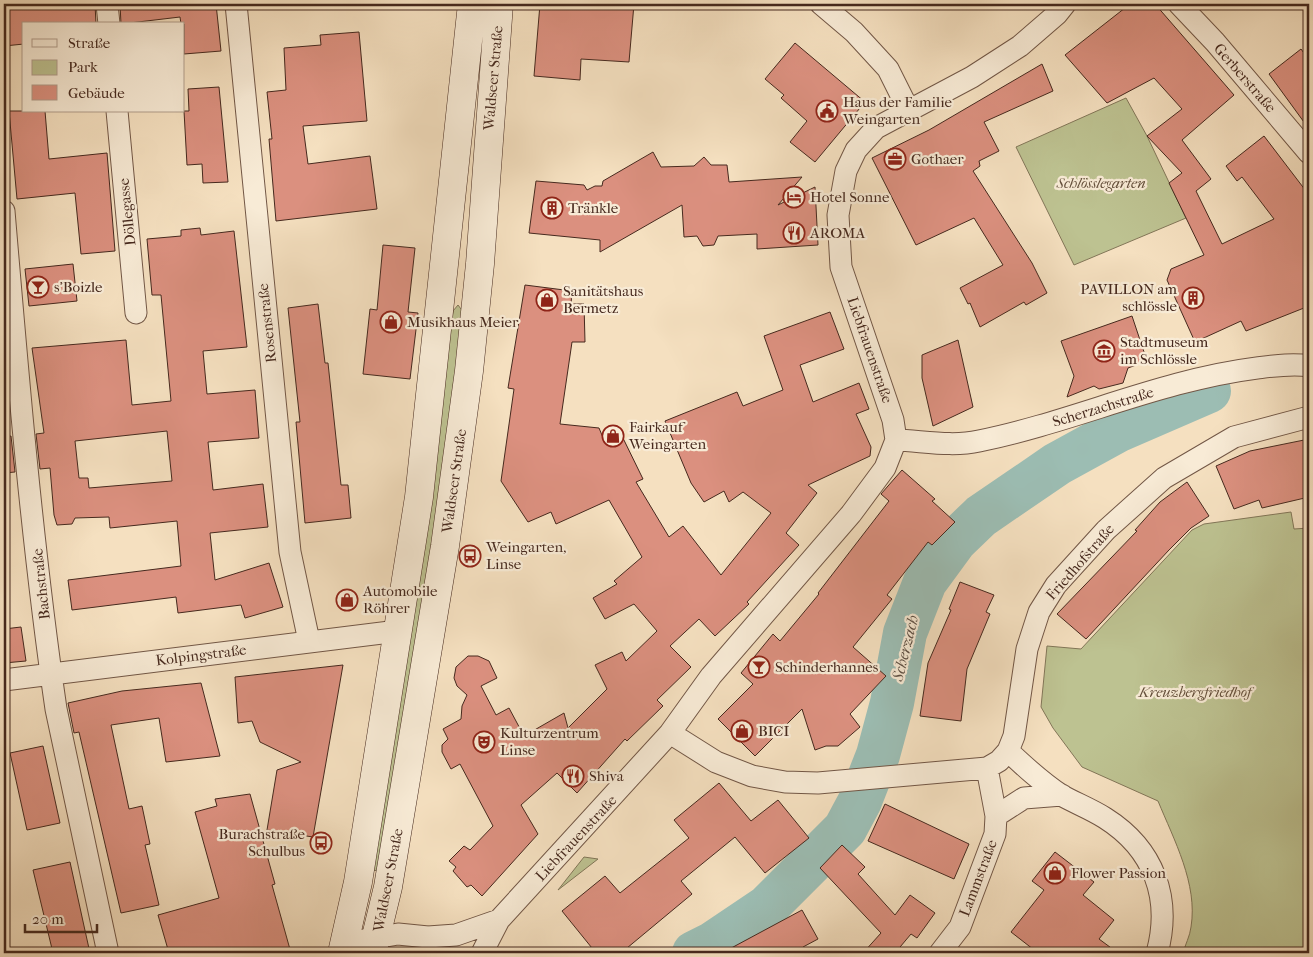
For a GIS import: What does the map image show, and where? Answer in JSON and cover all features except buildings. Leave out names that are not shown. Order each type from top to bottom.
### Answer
[{"type":"main road","name":"Waldseer Straße","points":[[344,948],[359,873],[419,497],[472,4]]},
{"type":"main road","name":"Waldseer Straße","points":[[374,946],[388,887],[445,546],[468,380],[480,264],[499,4]]},
{"type":"street","points":[[107,4],[108,22]]},
{"type":"street","name":"Rosenstraße","points":[[236,4],[290,552],[309,641]]},
{"type":"street","points":[[821,4],[854,32],[888,69],[909,111]]},
{"type":"street","name":"Liebfrauenstraße","points":[[482,953],[499,920],[670,733],[710,676],[851,514],[904,440],[894,420],[841,267],[838,215],[846,171],[856,150],[876,128],[972,77],[1020,46],[1057,14],[1065,4]]},
{"type":"street","name":"Gerberstraße","points":[[1179,4],[1215,42],[1309,153]]},
{"type":"street","name":"Döllegasse","points":[[117,112],[136,313]]},
{"type":"street","name":"Bachstraße","points":[[4,211],[30,487],[51,674],[56,709],[108,953]]},
{"type":"street","name":"Scherzachstraße","points":[[904,440],[943,443],[977,442],[1068,418],[1204,377],[1274,366],[1309,366]]},
{"type":"street","name":"Friedhofstraße","points":[[1008,751],[1014,736],[1027,649],[1039,612],[1056,585],[1106,530],[1164,478],[1234,437],[1309,416]]},
{"type":"street","name":"Kolpingstraße","points":[[4,680],[398,631]]},
{"type":"street","points":[[670,733],[716,762],[752,776],[785,782],[853,780],[987,768],[999,762],[1008,751],[1038,779],[1062,795],[1106,819],[1123,832],[1142,851],[1155,871],[1162,896],[1157,953]]},
{"type":"street","name":"Lammstraße","points":[[940,953],[960,927],[995,834],[996,816],[987,768]]},
{"type":"street","points":[[996,816],[1024,798],[1062,795]]},
{"type":"street","name":"Liebfrauenstraße","points":[[344,948],[374,946],[398,934],[428,937],[456,935],[499,920]]},
{"type":"green space","name":"Schlösslegarten","points":[[1126,98],[1147,136],[1186,218],[1074,265],[1016,147]]},
{"type":"green space","points":[[458,305],[464,313],[442,502],[379,871],[372,870],[453,311]]},
{"type":"green space","name":"Kreuzbergfriedhof","points":[[1291,512],[1294,529],[1309,528],[1309,953],[1183,953],[1191,927],[1191,895],[1183,863],[1158,801],[1082,767],[1053,728],[1041,707],[1047,646],[1081,649],[1192,530],[1204,524]]},
{"type":"green space","points":[[584,857],[598,859],[558,890]]},
{"type":"waterway","name":"Scherzach","points":[[694,953],[712,944],[767,907],[845,829],[860,801],[878,755],[892,703],[905,633],[925,582],[955,541],[981,516],[1057,464],[1119,430],[1209,391]]},
{"type":"place","name":"Haus der Familie Weingarten","points":[[827,111]]},
{"type":"place","name":"Gothaer","points":[[895,159]]},
{"type":"place","name":"Hotel Sonne","points":[[794,197]]},
{"type":"place","name":"Tränkle","points":[[552,208]]},
{"type":"place","name":"AROMA","points":[[794,233]]},
{"type":"place","name":"s'Boizle","points":[[38,287]]},
{"type":"place","name":"PAVILLON am schlössle","points":[[1193,298]]},
{"type":"place","name":"Sanitätshaus Bermetz","points":[[547,300]]},
{"type":"place","name":"Musikhaus Meier","points":[[391,322]]},
{"type":"place","name":"Stadtmuseum im Schlössle","points":[[1104,351]]},
{"type":"place","name":"Fairkauf Weingarten","points":[[613,436]]},
{"type":"place","name":"Weingarten, Linse","points":[[470,556]]},
{"type":"place","name":"Automobile Röhrer","points":[[347,600]]},
{"type":"place","name":"Schinderhannes","points":[[759,667]]},
{"type":"place","name":"BICI","points":[[742,731]]},
{"type":"place","name":"Kulturzentrum Linse","points":[[484,742]]},
{"type":"place","name":"Shiva","points":[[573,776]]},
{"type":"place","name":"Burachstraße Schulbus","points":[[321,843]]},
{"type":"place","name":"Flower Passion","points":[[1055,873]]}]
